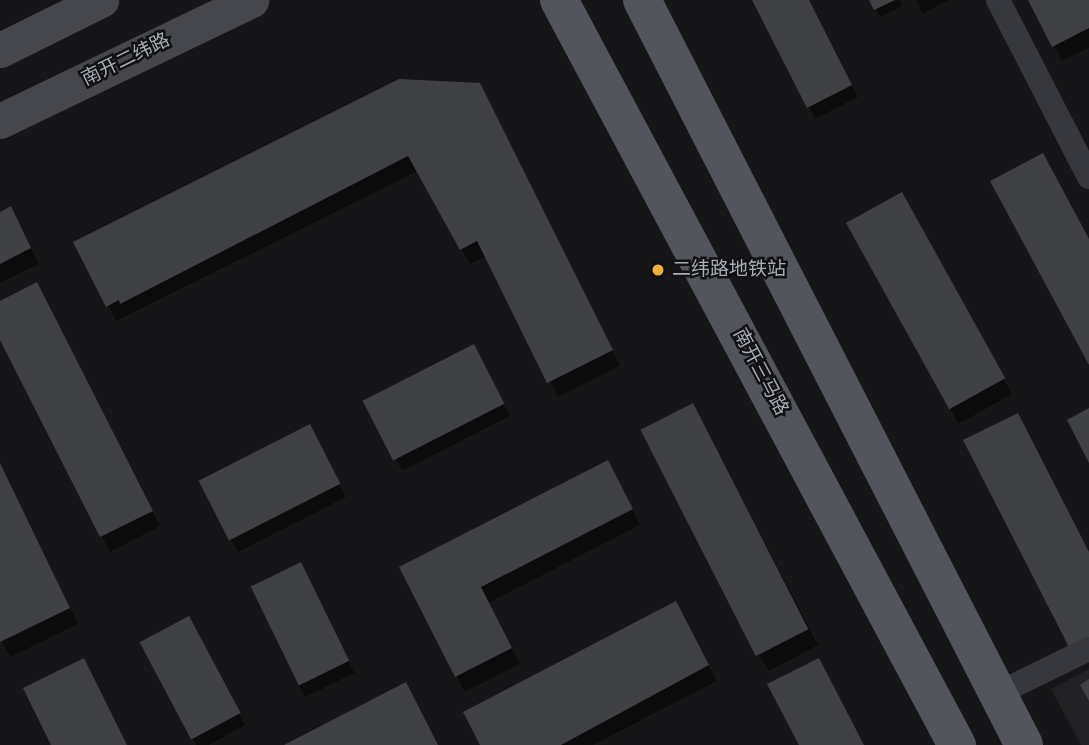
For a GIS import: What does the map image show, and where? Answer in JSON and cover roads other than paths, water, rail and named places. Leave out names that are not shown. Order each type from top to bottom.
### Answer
[{"type":"main road","points":[[0,50],[101,0]]},
{"type":"main road","name":"南开二纬路","points":[[0,121],[251,0]]},
{"type":"main road","name":"南开三马路","points":[[559,0],[957,745]]},
{"type":"main road","points":[[642,0],[1024,745]]},
{"type":"street","points":[[998,0],[1089,177]]},
{"type":"street","points":[[997,694],[1089,649]]},
{"type":"place","name":"二纬路地铁站","points":[[658,270]]}]
